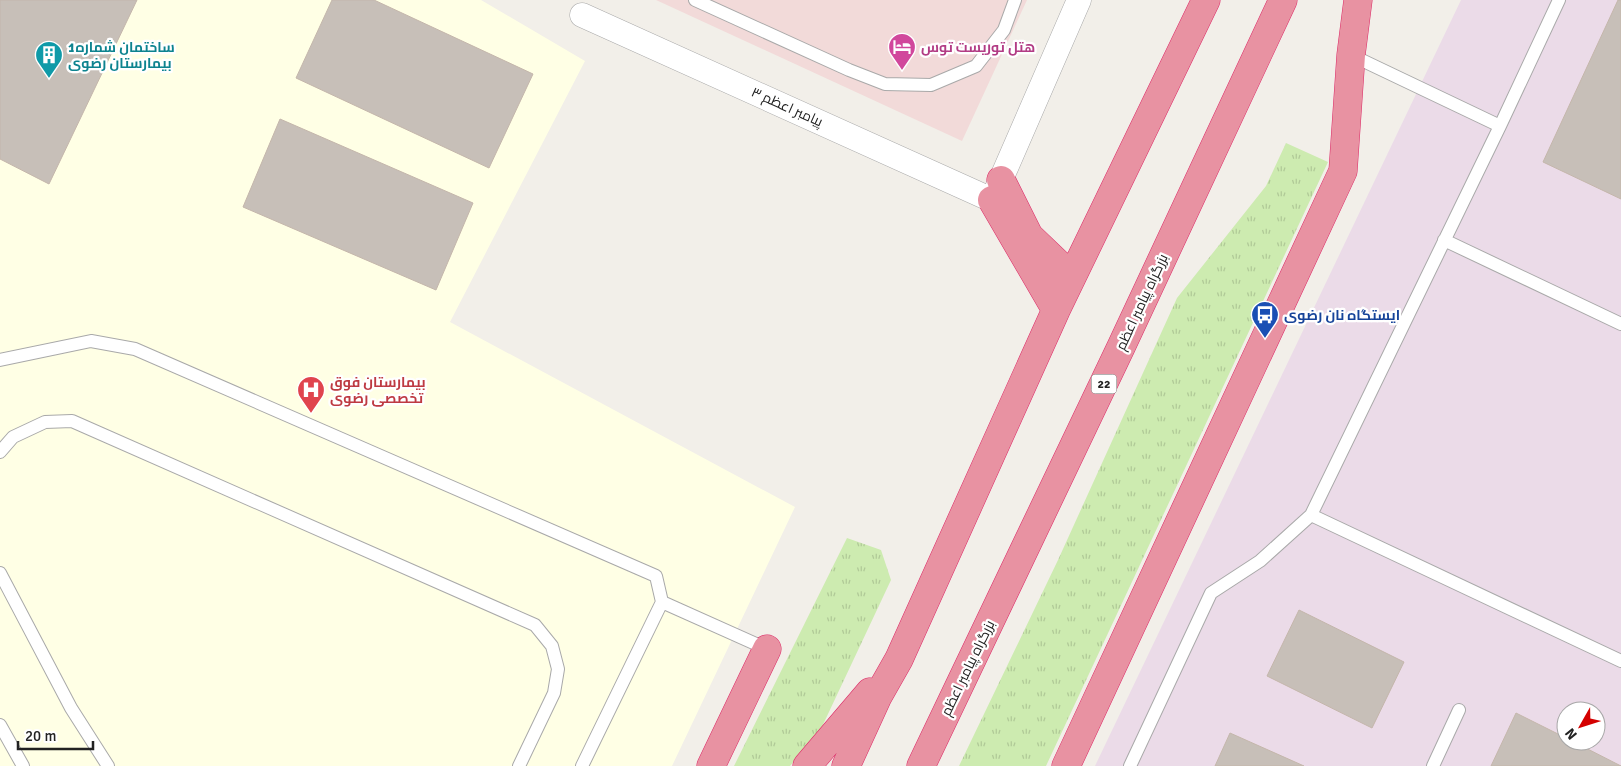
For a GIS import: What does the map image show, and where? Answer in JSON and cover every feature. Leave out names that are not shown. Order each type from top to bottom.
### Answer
[{"type":"highway","points":[[846,766],[878,696],[899,659],[1056,310],[1206,0]]},
{"type":"highway","name":"بزرگراه پیامبر اعظم","points":[[920,766],[1121,348],[1283,0]]},
{"type":"highway","points":[[1066,766],[1343,171],[1358,0]]},
{"type":"highway","points":[[996,190],[1029,236],[1072,278]]},
{"type":"highway","points":[[996,190],[1056,310]]},
{"type":"highway","points":[[711,766],[767,649]]},
{"type":"highway","points":[[807,766],[899,659]]},
{"type":"street","points":[[996,190],[1079,0]]},
{"type":"street","name":"پیامبر اعظم ۳","points":[[582,15],[996,190]]},
{"type":"lane","points":[[695,0],[849,70],[885,84],[931,85],[976,66],[1004,30],[1015,0]]},
{"type":"lane","points":[[1130,766],[1210,593],[1260,561],[1311,515],[1500,126],[1559,0]]},
{"type":"lane","points":[[1352,56],[1500,126]]},
{"type":"lane","points":[[1444,240],[1621,324]]},
{"type":"lane","points":[[0,360],[91,341],[135,349],[656,576],[662,602],[582,766]]},
{"type":"lane","points":[[0,452],[13,437],[46,422],[72,421],[535,626],[552,646],[558,669],[554,693],[519,766]]},
{"type":"lane","points":[[1311,515],[1621,662]]},
{"type":"lane","points":[[0,573],[71,708],[108,766]]},
{"type":"lane","points":[[662,602],[767,649]]},
{"type":"lane","points":[[1433,766],[1459,710]]},
{"type":"lane","points":[[0,726],[23,766]]},
{"type":"shaded area","name":"بیمارستان فوق تخصصی رضوی","points":[[0,0],[481,0],[585,61],[450,322],[795,507],[672,766],[0,766]]},
{"type":"shaded area","name":"هتل توریست توس","points":[[656,0],[1027,0],[962,141]]},
{"type":"shaded area","points":[[1461,0],[1621,0],[1621,766],[1095,766]]},
{"type":"green space","points":[[1286,143],[1328,162],[1046,766],[959,766],[1058,560],[1177,298],[1266,186]]},
{"type":"green space","points":[[847,538],[881,550],[891,580],[820,731],[790,766],[734,766]]},
{"type":"building","name":"ساختمان شماره1 بیمارستان رضوی","points":[[0,0],[137,0],[49,184],[0,159]]},
{"type":"building","points":[[332,0],[374,0],[533,74],[489,168],[296,78]]},
{"type":"building","points":[[1618,0],[1621,0],[1621,199],[1543,162]]},
{"type":"building","points":[[280,119],[473,203],[436,290],[243,207]]},
{"type":"building","points":[[1299,610],[1404,662],[1372,728],[1267,676]]},
{"type":"building","points":[[1516,713],[1556,733],[1556,751],[1592,751],[1621,766],[1491,766]]},
{"type":"building","points":[[1230,733],[1304,766],[1215,766]]},
{"type":"place","name":"هتل توریست توس","points":[[902,71]]},
{"type":"place","name":"ساختمان شماره1 بیمارستان رضوی","points":[[49,79]]},
{"type":"place","name":"ایستگاه نان رضوی","points":[[1265,339]]},
{"type":"place","name":"بیمارستان فوق تخصصی رضوی","points":[[311,414]]}]
